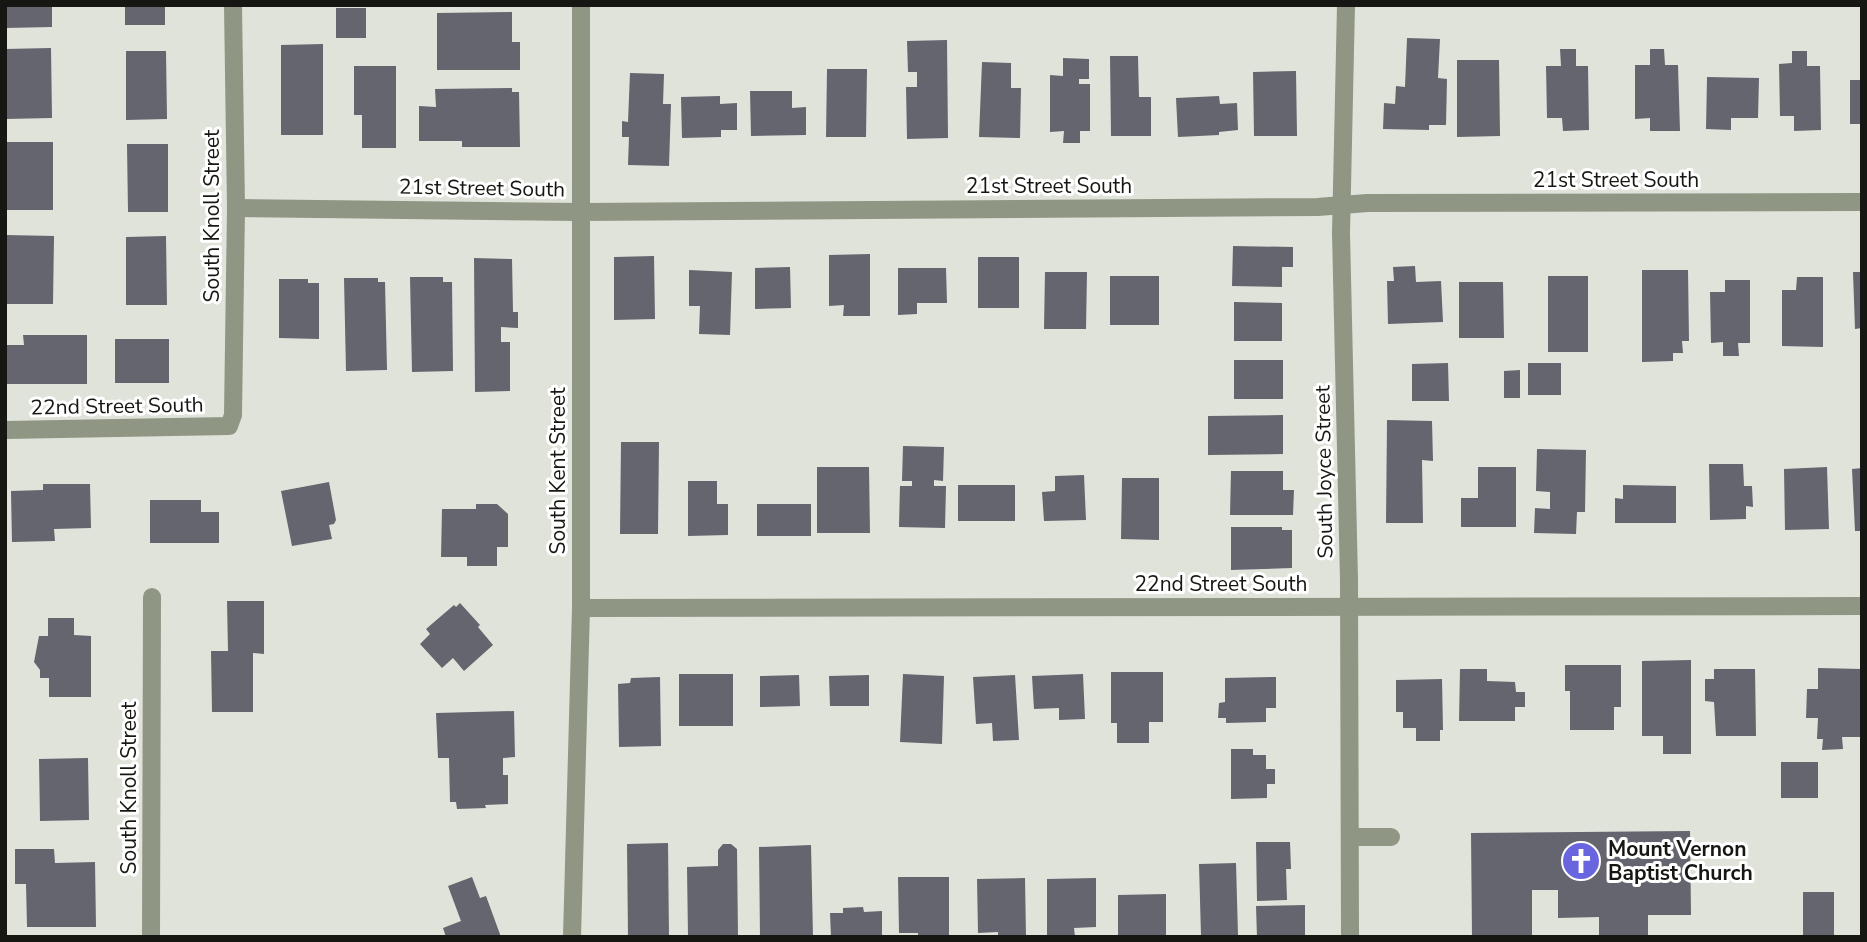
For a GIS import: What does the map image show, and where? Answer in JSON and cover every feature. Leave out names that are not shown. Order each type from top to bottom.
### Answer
[{"type":"street","name":"South Knoll Street","points":[[229,426],[233,415],[236,208],[233,5]]},
{"type":"street","name":"South Kent Street","points":[[572,937],[581,608],[581,5]]},
{"type":"street","name":"South Joyce Street","points":[[1346,5],[1342,205],[1349,607],[1350,937]]},
{"type":"street","name":"21st Street South","points":[[236,208],[580,212],[1304,207],[1367,202],[1862,202]]},
{"type":"street","name":"22nd Street South","points":[[5,430],[229,426]]},
{"type":"street","name":"South Knoll Street","points":[[151,937],[152,597]]},
{"type":"street","name":"22nd Street South","points":[[581,608],[1862,606]]},
{"type":"street","points":[[1350,837],[1391,837]]},
{"type":"building","points":[[5,5],[52,5],[52,27],[5,28]]},
{"type":"building","points":[[125,5],[165,5],[165,25],[125,25]]},
{"type":"building","points":[[336,8],[366,8],[366,38],[336,38]]},
{"type":"building","points":[[512,12],[512,42],[520,42],[520,70],[437,70],[437,13]]},
{"type":"building","points":[[1407,38],[1440,39],[1438,78],[1447,79],[1446,125],[1429,125],[1429,130],[1383,129],[1384,103],[1395,104],[1396,86],[1405,87]]},
{"type":"building","points":[[947,40],[948,138],[907,139],[906,87],[917,87],[917,72],[908,72],[907,41]]},
{"type":"building","points":[[323,44],[323,135],[281,135],[281,45]]},
{"type":"building","points":[[51,48],[52,118],[5,119],[5,49]]},
{"type":"building","points":[[1560,49],[1576,49],[1576,66],[1588,66],[1589,130],[1563,131],[1562,118],[1547,118],[1546,66],[1561,66]]},
{"type":"building","points":[[1650,49],[1664,49],[1665,65],[1678,65],[1680,131],[1650,131],[1650,118],[1635,119],[1635,65],[1650,65]]},
{"type":"building","points":[[126,51],[166,51],[167,119],[126,120]]},
{"type":"building","points":[[1792,51],[1807,51],[1807,66],[1820,66],[1821,130],[1794,131],[1794,116],[1780,116],[1779,64],[1792,63]]},
{"type":"building","points":[[1110,56],[1138,56],[1139,97],[1151,97],[1151,136],[1111,136]]},
{"type":"building","points":[[1063,58],[1089,59],[1089,79],[1079,79],[1079,84],[1090,84],[1090,131],[1080,131],[1080,143],[1063,143],[1064,131],[1050,132],[1050,75],[1063,76]]},
{"type":"building","points":[[1457,60],[1499,60],[1500,136],[1457,137]]},
{"type":"building","points":[[982,62],[1011,63],[1011,88],[1021,88],[1020,138],[979,137]]},
{"type":"building","points":[[354,66],[396,66],[396,148],[362,148],[362,115],[354,115]]},
{"type":"building","points":[[827,69],[867,69],[866,137],[826,137]]},
{"type":"building","points":[[1296,71],[1297,136],[1254,136],[1253,72]]},
{"type":"building","points":[[630,73],[664,74],[663,104],[671,104],[669,166],[628,165],[629,137],[622,137],[622,121],[628,122]]},
{"type":"building","points":[[1707,77],[1759,78],[1758,118],[1731,118],[1731,130],[1706,129]]},
{"type":"building","points":[[1850,80],[1862,80],[1862,124],[1850,124]]},
{"type":"building","points":[[512,88],[512,92],[519,92],[520,147],[462,147],[462,141],[419,141],[419,106],[436,107],[435,89]]},
{"type":"building","points":[[750,91],[792,91],[792,108],[806,107],[806,135],[751,136]]},
{"type":"building","points":[[720,96],[720,104],[737,103],[737,130],[721,130],[721,137],[682,138],[681,97]]},
{"type":"building","points":[[1219,96],[1220,104],[1237,103],[1238,130],[1219,132],[1219,135],[1178,137],[1176,98]]},
{"type":"building","points":[[5,142],[53,142],[53,210],[6,210]]},
{"type":"building","points":[[127,144],[168,144],[168,212],[128,212]]},
{"type":"building","points":[[6,235],[54,236],[53,304],[5,304]]},
{"type":"building","points":[[166,236],[167,305],[126,305],[126,237]]},
{"type":"building","points":[[1233,246],[1293,247],[1293,267],[1282,267],[1282,287],[1232,286]]},
{"type":"building","points":[[870,254],[870,316],[843,316],[844,305],[829,306],[829,255]]},
{"type":"building","points":[[654,256],[655,319],[614,320],[614,257]]},
{"type":"building","points":[[978,257],[1019,257],[1019,308],[978,308]]},
{"type":"building","points":[[474,258],[512,259],[513,312],[518,312],[518,328],[501,327],[501,342],[510,342],[510,391],[475,392]]},
{"type":"building","points":[[1415,266],[1416,282],[1441,281],[1443,322],[1388,324],[1387,281],[1394,281],[1393,267]]},
{"type":"building","points":[[790,267],[791,308],[755,309],[755,268]]},
{"type":"building","points":[[898,268],[946,268],[947,303],[917,303],[917,314],[898,315]]},
{"type":"building","points":[[689,270],[732,272],[730,335],[699,334],[700,306],[689,306]]},
{"type":"building","points":[[1642,270],[1688,270],[1689,341],[1682,341],[1683,353],[1673,353],[1673,361],[1642,362]]},
{"type":"building","points":[[1045,272],[1087,272],[1086,329],[1044,329]]},
{"type":"building","points":[[1853,272],[1862,272],[1862,328],[1855,329]]},
{"type":"building","points":[[1110,276],[1159,276],[1159,325],[1110,325]]},
{"type":"building","points":[[1548,276],[1588,276],[1588,352],[1548,352]]},
{"type":"building","points":[[410,277],[443,277],[443,282],[452,282],[453,371],[412,372]]},
{"type":"building","points":[[1797,277],[1823,277],[1823,347],[1782,346],[1782,290],[1796,290]]},
{"type":"building","points":[[344,278],[378,278],[378,282],[385,282],[387,370],[346,371]]},
{"type":"building","points":[[279,279],[308,279],[308,283],[319,283],[319,339],[279,338]]},
{"type":"building","points":[[1725,280],[1750,280],[1750,343],[1738,343],[1739,356],[1723,356],[1723,342],[1711,343],[1710,292],[1725,292]]},
{"type":"building","points":[[1459,282],[1503,282],[1504,338],[1459,338]]},
{"type":"building","points":[[1234,302],[1282,303],[1282,341],[1234,341]]},
{"type":"building","points":[[23,335],[87,335],[87,384],[5,384],[5,345],[24,345]]},
{"type":"building","points":[[115,339],[169,339],[169,383],[115,383]]},
{"type":"building","points":[[1234,360],[1283,360],[1283,399],[1234,399]]},
{"type":"building","points":[[1448,363],[1449,401],[1412,401],[1412,364]]},
{"type":"building","points":[[1528,363],[1561,363],[1561,395],[1528,395]]},
{"type":"building","points":[[1520,370],[1520,398],[1504,398],[1504,371]]},
{"type":"building","points":[[1283,415],[1283,454],[1208,455],[1208,416]]},
{"type":"building","points":[[1387,420],[1432,421],[1433,461],[1422,460],[1423,523],[1386,523]]},
{"type":"building","points":[[621,442],[659,442],[658,534],[620,534]]},
{"type":"building","points":[[903,446],[944,447],[943,481],[934,480],[934,486],[946,486],[945,528],[899,527],[900,486],[912,486],[912,481],[902,481]]},
{"type":"building","points":[[1537,449],[1586,450],[1585,512],[1577,512],[1576,534],[1534,533],[1535,508],[1550,509],[1550,492],[1536,491]]},
{"type":"building","points":[[1709,464],[1743,464],[1744,486],[1752,486],[1753,507],[1746,506],[1746,519],[1710,520]]},
{"type":"building","points":[[817,467],[869,467],[870,533],[817,533]]},
{"type":"building","points":[[1478,467],[1516,467],[1516,527],[1461,527],[1461,498],[1478,498]]},
{"type":"building","points":[[1827,467],[1829,529],[1785,530],[1784,469]]},
{"type":"building","points":[[1862,468],[1862,531],[1855,531],[1852,469]]},
{"type":"building","points":[[1231,471],[1283,471],[1283,490],[1294,490],[1293,515],[1230,515]]},
{"type":"building","points":[[1084,475],[1086,520],[1044,521],[1042,492],[1055,491],[1055,476]]},
{"type":"building","points":[[1122,478],[1159,478],[1159,540],[1121,539]]},
{"type":"building","points":[[688,481],[717,481],[717,504],[728,504],[728,535],[688,536]]},
{"type":"building","points":[[329,482],[336,520],[329,525],[332,539],[292,546],[281,491]]},
{"type":"building","points":[[43,484],[90,484],[91,528],[54,529],[55,541],[12,542],[11,491],[43,490]]},
{"type":"building","points":[[958,485],[1015,485],[1015,521],[958,521]]},
{"type":"building","points":[[1623,485],[1676,486],[1676,523],[1615,523],[1615,498],[1623,499]]},
{"type":"building","points":[[150,500],[201,500],[201,512],[219,512],[219,543],[150,543]]},
{"type":"building","points":[[476,504],[497,504],[508,514],[508,547],[497,547],[497,566],[467,566],[467,557],[441,557],[442,509],[476,509]]},
{"type":"building","points":[[757,504],[811,504],[811,536],[757,536]]},
{"type":"building","points":[[1231,527],[1282,527],[1282,530],[1292,530],[1292,568],[1231,570]]},
{"type":"building","points":[[227,601],[264,601],[264,654],[253,653],[253,712],[212,712],[211,651],[228,651]]},
{"type":"building","points":[[460,603],[480,625],[478,627],[493,645],[464,671],[453,658],[442,668],[420,644],[430,634],[426,629]]},
{"type":"building","points":[[48,618],[74,618],[74,635],[91,636],[91,697],[49,697],[49,678],[40,678],[40,670],[34,662],[39,636],[48,636]]},
{"type":"building","points":[[1691,660],[1691,754],[1663,754],[1663,736],[1642,736],[1642,661]]},
{"type":"building","points":[[1565,665],[1621,665],[1621,707],[1614,707],[1614,730],[1570,730],[1570,691],[1565,691]]},
{"type":"building","points":[[1818,668],[1862,669],[1862,737],[1842,737],[1843,749],[1822,750],[1823,739],[1817,739],[1818,718],[1806,718],[1807,689],[1818,689]]},
{"type":"building","points":[[1460,669],[1487,669],[1487,681],[1515,682],[1516,692],[1525,692],[1525,707],[1515,707],[1515,721],[1459,721]]},
{"type":"building","points":[[1714,669],[1755,669],[1756,736],[1716,736],[1714,702],[1705,701],[1705,679],[1714,679]]},
{"type":"building","points":[[1111,672],[1163,672],[1163,722],[1149,722],[1149,743],[1117,743],[1117,723],[1111,723]]},
{"type":"building","points":[[679,674],[733,674],[733,726],[679,726]]},
{"type":"building","points":[[903,674],[944,676],[942,744],[900,742]]},
{"type":"building","points":[[1083,674],[1085,719],[1059,720],[1059,708],[1034,709],[1032,676]]},
{"type":"building","points":[[799,675],[800,706],[760,707],[760,676]]},
{"type":"building","points":[[869,675],[869,706],[830,706],[829,676]]},
{"type":"building","points":[[1015,675],[1019,740],[993,741],[992,723],[976,724],[973,677]]},
{"type":"building","points":[[660,677],[661,746],[619,747],[618,684],[630,683],[631,678]]},
{"type":"building","points":[[1276,677],[1276,708],[1266,708],[1266,722],[1226,723],[1226,718],[1218,718],[1219,703],[1225,702],[1225,678]]},
{"type":"building","points":[[1442,679],[1443,730],[1440,730],[1440,741],[1416,741],[1416,728],[1403,728],[1403,712],[1396,712],[1396,680]]},
{"type":"building","points":[[514,711],[515,757],[503,758],[503,775],[508,775],[508,804],[457,809],[456,802],[450,802],[449,758],[438,758],[436,713]]},
{"type":"building","points":[[1231,749],[1253,749],[1253,755],[1266,755],[1266,769],[1275,769],[1275,784],[1267,784],[1267,798],[1231,799]]},
{"type":"building","points":[[88,758],[89,820],[40,821],[39,759]]},
{"type":"building","points":[[1781,762],[1818,762],[1818,798],[1781,798]]},
{"type":"building","name":"Mount Vernon Baptist Church","points":[[1690,831],[1691,915],[1648,915],[1648,937],[1599,937],[1599,917],[1558,918],[1558,890],[1532,890],[1532,937],[1472,937],[1471,833]]},
{"type":"building","points":[[1256,842],[1290,842],[1291,869],[1286,869],[1287,900],[1257,901]]},
{"type":"building","points":[[668,843],[669,937],[628,937],[627,844]]},
{"type":"building","points":[[723,844],[731,844],[737,849],[738,937],[688,937],[687,867],[718,866],[718,850]]},
{"type":"building","points":[[811,845],[813,937],[760,937],[759,847]]},
{"type":"building","points":[[15,849],[54,849],[55,863],[95,862],[96,927],[27,927],[26,884],[15,884]]},
{"type":"building","points":[[1236,863],[1238,935],[1201,936],[1199,864]]},
{"type":"building","points":[[472,877],[480,898],[486,896],[501,937],[446,937],[443,928],[461,921],[448,886]]},
{"type":"building","points":[[898,877],[949,877],[949,937],[918,937],[918,933],[899,933]]},
{"type":"building","points":[[1025,878],[1026,937],[998,937],[998,932],[978,933],[977,879]]},
{"type":"building","points":[[1096,878],[1096,927],[1074,928],[1075,937],[1047,937],[1047,879]]},
{"type":"building","points":[[1803,892],[1834,892],[1834,937],[1803,937]]},
{"type":"building","points":[[1166,894],[1166,937],[1118,937],[1118,895]]},
{"type":"building","points":[[1305,905],[1305,936],[1257,937],[1256,906]]},
{"type":"building","points":[[863,907],[864,912],[882,911],[882,937],[831,937],[830,913],[843,913],[843,908]]},
{"type":"place","name":"Mount Vernon Baptist Church","points":[[1581,861]]}]
